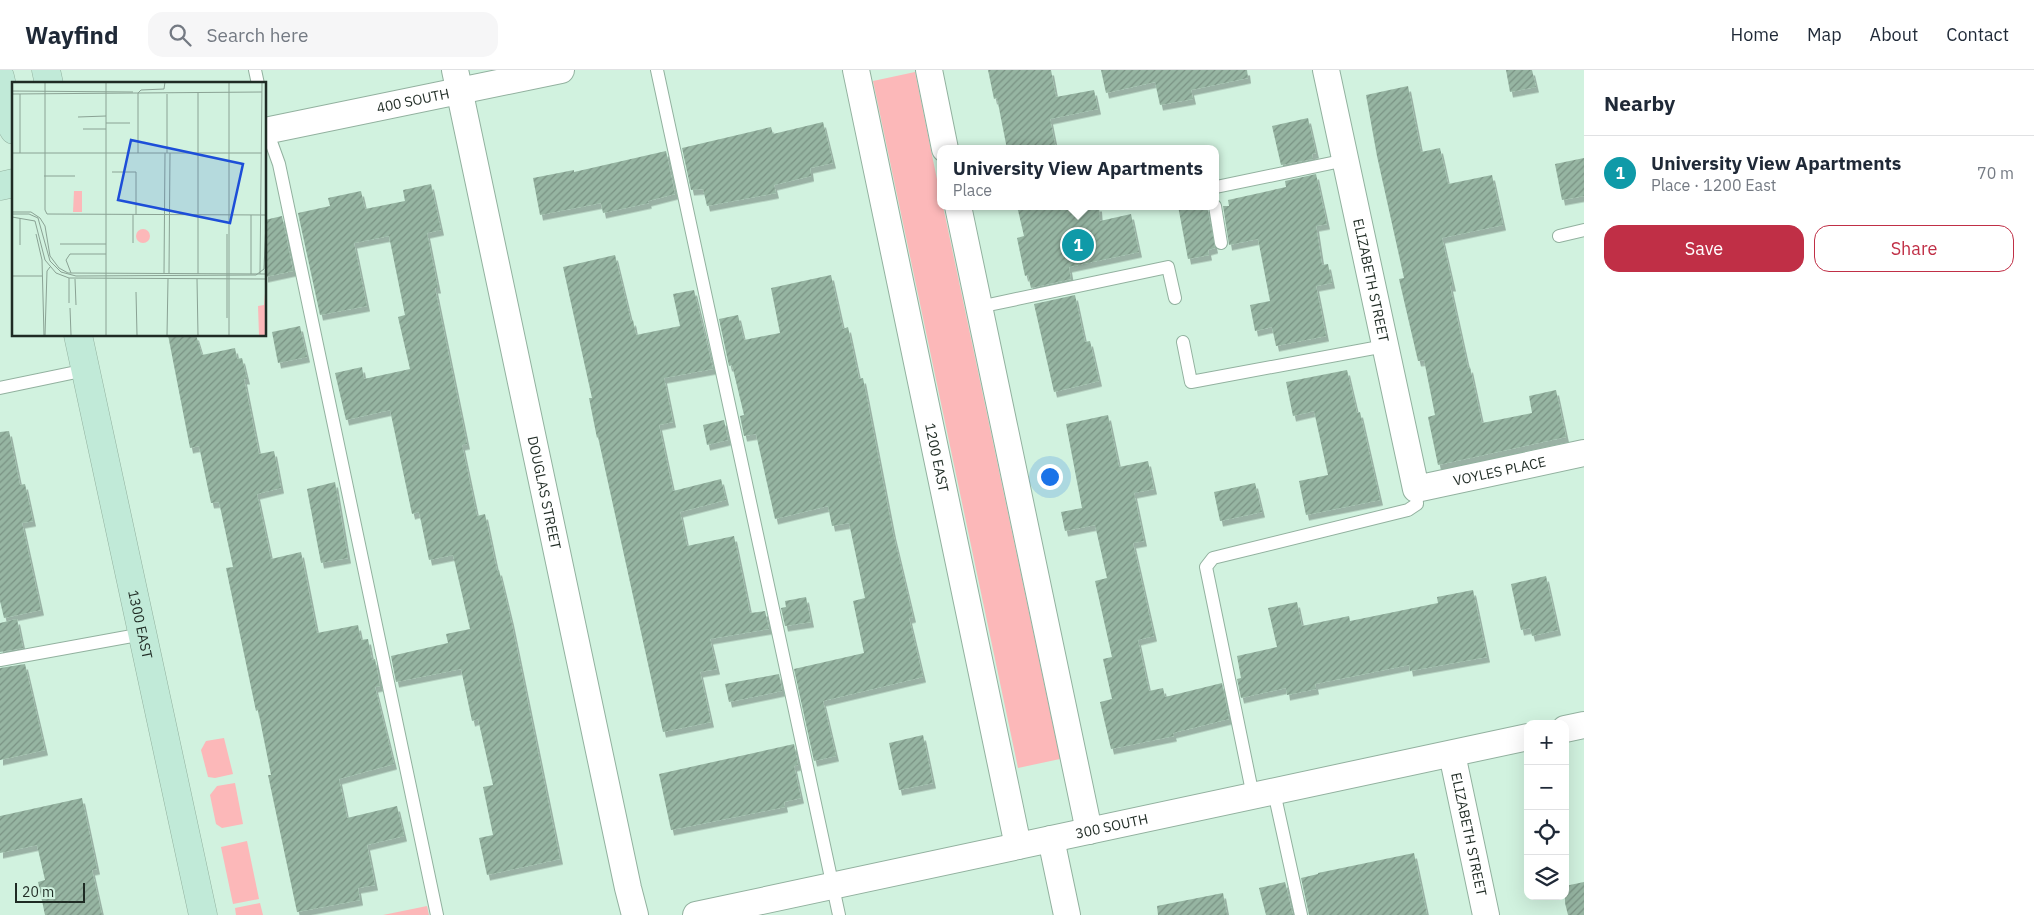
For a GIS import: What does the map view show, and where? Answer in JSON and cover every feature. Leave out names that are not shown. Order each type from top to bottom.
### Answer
[{"type":"main road","points":[[0,77],[12,128]]},
{"type":"main road","name":"1300 EAST","points":[[78,336],[203,915]]},
{"type":"street","name":"400 SOUTH","points":[[266,127],[457,80],[561,70]]},
{"type":"street","name":"1200 EAST","points":[[856,70],[1018,846]]},
{"type":"street","points":[[929,70],[945,145]]},
{"type":"street","name":"ELIZABETH STREET","points":[[1326,70],[1416,489]]},
{"type":"street","name":"DOUGLAS STREET","points":[[457,80],[635,915]]},
{"type":"street","points":[[959,210],[1089,831]]},
{"type":"street","name":"VOYLES PLACE","points":[[1416,489],[1584,454]]},
{"type":"street","points":[[1569,728],[1584,725]]},
{"type":"street","name":"300 SOUTH","points":[[696,915],[1524,738]]},
{"type":"street","name":"ELIZABETH STREET","points":[[1452,754],[1486,915]]},
{"type":"street","points":[[1051,839],[1067,915]]},
{"type":"lane","points":[[657,70],[839,915]]},
{"type":"lane","points":[[266,127],[279,164],[437,915]]},
{"type":"lane","points":[[1219,186],[1346,160]]},
{"type":"lane","points":[[1216,210],[1221,243]]},
{"type":"lane","points":[[1559,236],[1584,230]]},
{"type":"lane","points":[[979,307],[1168,267],[1174,298]]},
{"type":"lane","points":[[1183,342],[1191,382],[1385,346]]},
{"type":"lane","points":[[0,388],[86,370]]},
{"type":"lane","points":[[1301,915],[1264,794],[1206,568],[1213,558],[1408,510],[1417,504],[1416,489]]},
{"type":"lane","points":[[0,660],[142,634]]},
{"type":"shaded area","points":[[915,72],[937,179],[937,210],[944,210],[1060,759],[1018,768],[873,81]]},
{"type":"shaded area","points":[[224,738],[233,774],[215,778],[208,777],[201,750],[206,741]]},
{"type":"shaded area","points":[[235,783],[243,824],[222,828],[216,824],[210,795],[217,786]]},
{"type":"shaded area","points":[[247,841],[259,899],[233,904],[221,847]]},
{"type":"shaded area","points":[[260,903],[263,915],[236,915],[235,908]]},
{"type":"shaded area","points":[[427,906],[429,915],[383,915]]},
{"type":"building","points":[[988,70],[1051,70],[1056,97],[1094,90],[1098,109],[1050,119],[1055,145],[1006,145],[997,98],[994,99]]},
{"type":"building","points":[[1101,70],[1247,70],[1248,78],[1191,90],[1193,99],[1160,105],[1155,82],[1106,93]]},
{"type":"building","points":[[1506,70],[1532,70],[1536,87],[1510,92]]},
{"type":"building","points":[[1408,86],[1421,152],[1440,148],[1448,184],[1492,175],[1503,225],[1442,238],[1453,286],[1450,286],[1482,423],[1532,413],[1529,396],[1556,390],[1566,437],[1438,465],[1428,417],[1435,415],[1424,360],[1418,361],[1399,279],[1404,278],[1377,156],[1366,95]]},
{"type":"building","points":[[1308,118],[1316,153],[1312,154],[1313,159],[1281,165],[1272,126]]},
{"type":"building","points":[[823,122],[833,163],[810,168],[811,176],[774,185],[776,193],[707,206],[703,189],[691,190],[682,148],[771,127],[773,134]]},
{"type":"building","points":[[666,151],[675,194],[648,201],[649,203],[603,213],[601,203],[540,215],[533,178],[574,170],[574,172]]},
{"type":"building","points":[[1584,158],[1584,196],[1562,200],[1555,164]]},
{"type":"building","points":[[1316,174],[1327,224],[1316,226],[1322,265],[1328,264],[1332,283],[1316,286],[1326,336],[1276,346],[1272,327],[1255,331],[1250,305],[1270,301],[1258,239],[1229,245],[1223,206],[1229,206],[1228,200],[1286,187],[1285,181]]},
{"type":"building","points":[[431,184],[441,230],[427,233],[438,288],[435,288],[467,444],[462,445],[477,516],[485,514],[497,571],[499,570],[511,620],[560,859],[487,875],[479,838],[493,835],[483,787],[493,785],[478,719],[472,721],[461,669],[396,682],[391,656],[448,643],[446,634],[470,629],[453,555],[429,560],[419,512],[412,514],[390,410],[346,420],[335,373],[362,367],[364,379],[410,369],[398,317],[405,315],[389,236],[354,243],[367,306],[320,315],[298,213],[330,206],[328,198],[361,191],[365,209],[405,201],[403,190]]},
{"type":"building","points":[[1018,210],[1099,210],[1100,221],[1131,214],[1139,252],[1069,267],[1071,279],[1031,288],[1028,275],[1025,276],[1017,238],[1024,236]]},
{"type":"building","points":[[1179,210],[1208,210],[1215,248],[1208,250],[1209,255],[1188,259]]},
{"type":"building","points":[[282,216],[293,271],[266,277],[266,220]]},
{"type":"building","points":[[615,255],[636,335],[680,326],[673,294],[694,290],[713,369],[664,378],[673,422],[659,425],[673,491],[721,479],[726,500],[680,512],[687,546],[734,536],[750,613],[765,611],[769,629],[710,639],[717,669],[700,672],[711,722],[663,732],[597,438],[589,398],[592,398],[563,267]]},
{"type":"building","points":[[831,275],[843,329],[848,327],[859,379],[863,378],[893,533],[913,617],[909,618],[923,677],[823,701],[836,756],[814,761],[794,669],[864,653],[853,601],[865,598],[849,523],[832,526],[828,506],[775,519],[756,434],[744,436],[740,416],[744,415],[732,365],[729,366],[719,319],[738,315],[744,340],[780,333],[771,288]]},
{"type":"building","points":[[1075,295],[1085,342],[1090,341],[1099,381],[1054,392],[1034,304]]},
{"type":"building","points":[[300,326],[307,357],[278,363],[272,332]]},
{"type":"building","points":[[168,336],[196,336],[202,355],[235,348],[237,359],[242,358],[247,379],[244,379],[259,454],[274,451],[281,488],[257,494],[271,559],[301,552],[317,633],[358,625],[361,640],[368,639],[372,660],[375,659],[380,686],[375,687],[394,764],[339,779],[347,818],[397,806],[404,836],[367,845],[375,885],[358,888],[360,900],[297,912],[268,775],[271,775],[258,710],[256,711],[226,568],[233,567],[219,502],[211,503],[199,446],[190,448]]},
{"type":"building","points":[[1347,370],[1357,413],[1360,412],[1380,500],[1306,515],[1299,481],[1328,475],[1314,411],[1293,416],[1286,382]]},
{"type":"building","points":[[1108,415],[1119,467],[1148,461],[1154,489],[1134,493],[1144,541],[1133,543],[1154,636],[1138,640],[1149,691],[1163,688],[1165,697],[1222,683],[1229,719],[1173,733],[1174,736],[1111,749],[1100,702],[1112,699],[1103,659],[1112,657],[1095,581],[1107,578],[1095,525],[1065,531],[1061,512],[1082,508],[1066,424]]},
{"type":"building","points":[[724,420],[728,440],[707,445],[703,425]]},
{"type":"building","points":[[9,431],[20,485],[25,484],[33,521],[22,523],[41,610],[4,618],[0,601],[0,432]]},
{"type":"building","points":[[335,482],[348,558],[321,563],[307,489]]},
{"type":"building","points":[[1255,483],[1262,512],[1220,521],[1214,492]]},
{"type":"building","points":[[1546,576],[1558,630],[1532,636],[1530,628],[1521,630],[1511,584]]},
{"type":"building","points":[[1473,590],[1487,657],[1410,671],[1409,665],[1315,684],[1316,689],[1287,695],[1286,688],[1241,698],[1237,679],[1241,678],[1237,656],[1277,647],[1268,608],[1297,602],[1302,626],[1349,616],[1350,621],[1438,603],[1437,597]]},
{"type":"building","points":[[806,597],[811,622],[785,626],[781,608],[786,607],[785,601]]},
{"type":"building","points":[[17,619],[23,648],[0,652],[0,623]]},
{"type":"building","points":[[25,664],[45,750],[0,760],[0,668]]},
{"type":"building","points":[[779,674],[782,691],[729,702],[725,684]]},
{"type":"building","points":[[923,735],[933,783],[899,790],[889,743]]},
{"type":"building","points":[[794,744],[798,765],[794,766],[801,798],[784,802],[785,807],[671,830],[659,774]]},
{"type":"building","points":[[82,798],[97,869],[92,870],[102,915],[45,915],[38,882],[45,880],[37,845],[0,853],[0,816]]},
{"type":"building","points":[[1414,853],[1427,915],[1309,915],[1301,878]]},
{"type":"building","points":[[1285,882],[1293,915],[1266,915],[1259,888]]},
{"type":"building","points":[[1584,882],[1584,915],[1568,915],[1565,900],[1569,900],[1569,885]]},
{"type":"building","points":[[1223,893],[1227,915],[1158,915],[1157,906]]},
{"type":"place","name":"University View Apartments","points":[[1078,245]]}]
